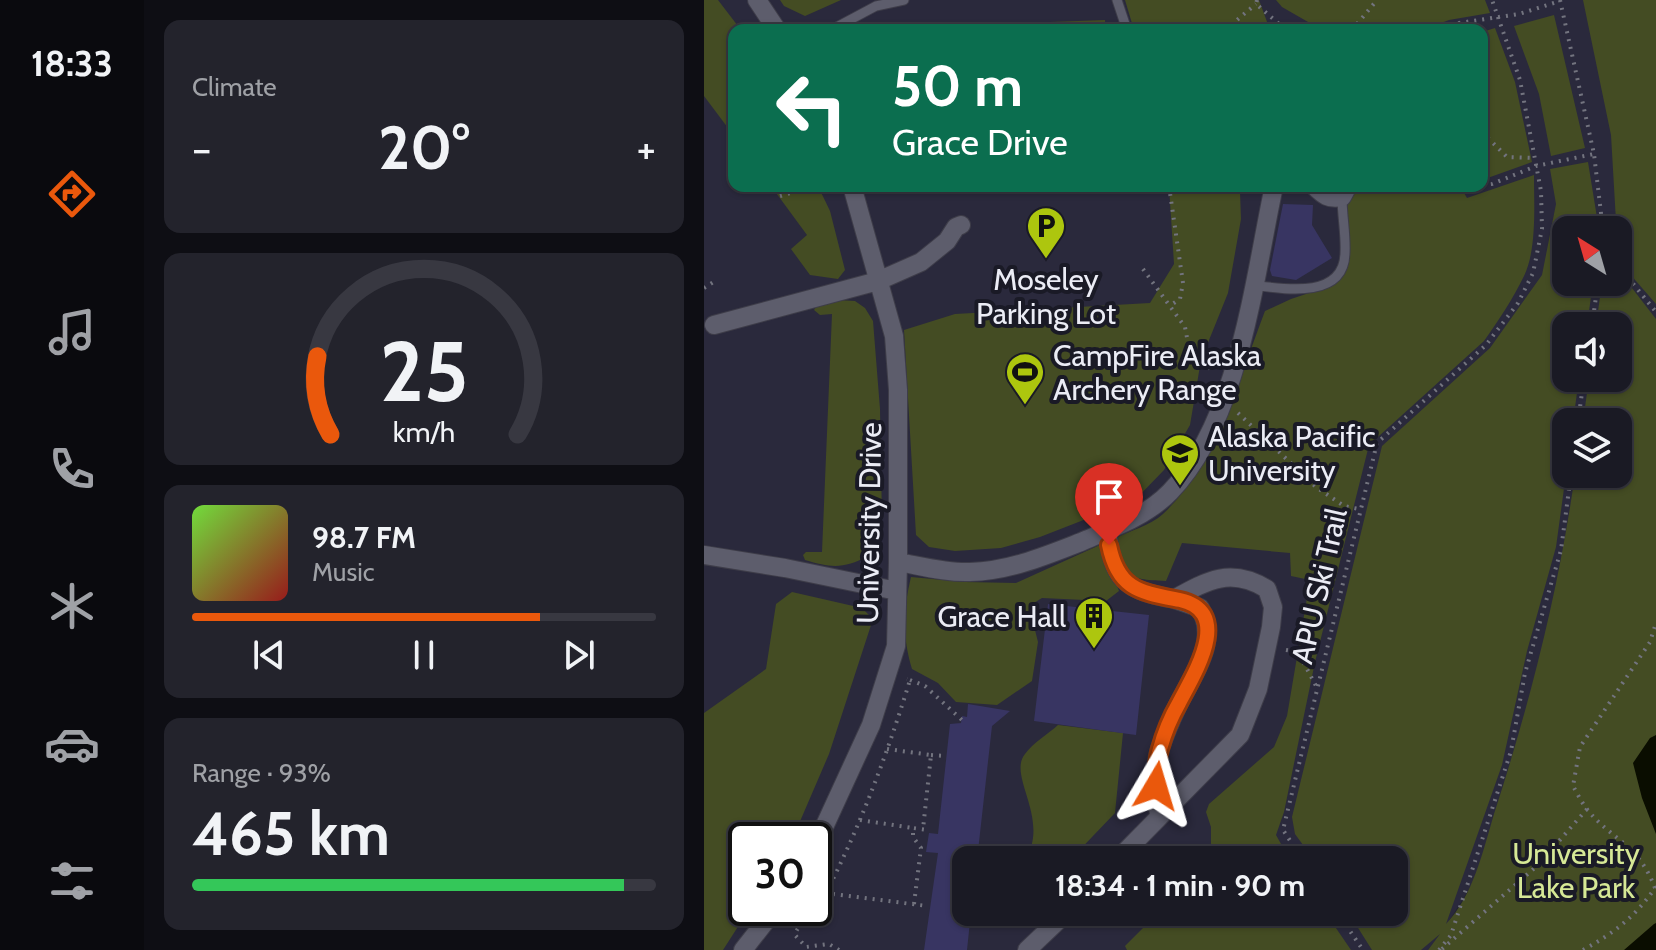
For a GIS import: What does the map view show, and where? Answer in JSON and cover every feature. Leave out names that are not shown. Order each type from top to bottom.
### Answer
[{"type":"street","points":[[757,0],[773,24]]},
{"type":"street","name":"University Drive","points":[[826,822],[871,725],[896,646],[898,390],[894,336],[854,192]]},
{"type":"street","points":[[898,562],[969,573],[1005,568],[1035,560],[1131,520],[1169,493],[1202,448],[1243,342],[1273,192]]},
{"type":"street","points":[[1321,192],[1327,197],[1342,192]]},
{"type":"street","points":[[714,325],[878,281],[921,262],[961,225]]},
{"type":"street","points":[[1107,530],[1114,566],[1129,587],[1200,608],[1205,616],[1206,641],[1200,666],[1177,707],[1159,751],[1156,786],[1159,816]]},
{"type":"street","points":[[704,555],[897,591]]},
{"type":"street","points":[[1130,846],[1240,735],[1258,689],[1267,646],[1273,607],[1271,597],[1267,589],[1254,581],[1234,576],[1212,580],[1174,599]]},
{"type":"street","points":[[743,950],[762,926]]},
{"type":"street","points":[[1027,950],[1052,926]]},
{"type":"lane","points":[[842,24],[876,6],[904,0]]},
{"type":"lane","points":[[1117,0],[1125,24]]},
{"type":"lane","points":[[1253,285],[1299,291],[1331,282],[1342,269],[1345,256],[1345,192]]},
{"type":"path","points":[[1357,24],[1377,0]]},
{"type":"path","name":"APU Ski Trail","points":[[1294,846],[1283,830],[1377,443],[1486,345],[1518,303],[1533,273],[1542,229],[1541,191],[1520,80],[1492,0]]},
{"type":"path","points":[[1457,24],[1498,17],[1560,0],[1594,154],[1601,216]]},
{"type":"path","points":[[1232,24],[1256,2],[1279,24]]},
{"type":"path","points":[[1488,138],[1507,157],[1535,158]]},
{"type":"path","points":[[1488,184],[1536,166],[1594,154]]},
{"type":"path","points":[[780,196],[794,192]]},
{"type":"path","points":[[1170,192],[1183,283],[1180,299],[1170,306]]},
{"type":"path","points":[[704,288],[715,281]]},
{"type":"path","points":[[1632,282],[1656,312]]},
{"type":"path","points":[[1440,950],[1451,935],[1511,751],[1525,673],[1561,550],[1569,488]]},
{"type":"path","points":[[1583,950],[1608,936],[1641,909],[1655,888],[1647,866],[1587,809],[1573,786],[1580,747],[1650,642],[1656,623]]},
{"type":"path","points":[[1267,646],[1298,652],[1317,689]]},
{"type":"path","points":[[887,674],[925,686],[962,720]]},
{"type":"path","points":[[832,878],[860,820],[910,680]]},
{"type":"path","points":[[887,749],[945,756]]},
{"type":"path","points":[[860,820],[926,829],[931,755]]},
{"type":"path","points":[[1440,950],[1538,865],[1587,809]]},
{"type":"path","points":[[913,828],[913,837],[921,848],[914,904]]},
{"type":"path","points":[[832,894],[927,906]]},
{"type":"path","points":[[798,926],[795,935],[806,947],[829,944],[839,950]]},
{"type":"path","points":[[1347,926],[1363,950]]},
{"type":"shaded area","name":"Alaska Pacific University","points":[[704,0],[1656,0],[1656,499],[1551,759],[1428,950],[704,950]]},
{"type":"shaded area","points":[[1656,735],[1656,834],[1633,763],[1650,738]]},
{"type":"shaded area","points":[[1654,924],[1656,950],[1624,950]]},
{"type":"green space","points":[[704,0],[718,0],[736,24],[728,24],[728,128],[704,96]]},
{"type":"green space","points":[[780,0],[841,0],[805,16],[784,6]]},
{"type":"green space","points":[[1125,0],[1259,0],[1268,24],[1132,24]]},
{"type":"green space","points":[[1276,0],[1485,0],[1490,13],[1439,24],[1312,24],[1282,7]]},
{"type":"green space","points":[[1583,0],[1656,0],[1656,304],[1632,276],[1632,216],[1616,216],[1611,135]]},
{"type":"green space","points":[[1554,15],[1585,148],[1551,156],[1539,94],[1514,26]]},
{"type":"green space","points":[[1105,20],[1105,24],[994,24]]},
{"type":"green space","points":[[1495,28],[1515,82],[1532,162],[1488,178],[1488,30]]},
{"type":"green space","points":[[1588,162],[1597,216],[1554,216],[1556,204],[1550,169]]},
{"type":"green space","points":[[1534,175],[1534,227],[1524,276],[1484,341],[1369,445],[1315,662],[1284,812],[1276,835],[1282,846],[1211,846],[1211,827],[1206,812],[1209,804],[1274,747],[1287,716],[1310,580],[1291,576],[1290,553],[1182,543],[1166,581],[1142,579],[1130,574],[1114,539],[1163,514],[1197,472],[1224,419],[1265,311],[1333,285],[1349,260],[1347,201],[1350,192],[1464,192],[1467,198]]},
{"type":"green space","points":[[775,192],[821,192],[830,211],[845,270],[838,279],[810,275],[791,249],[807,235]]},
{"type":"green space","points":[[1169,192],[1240,192],[1241,219],[1228,293],[1201,360],[1190,425],[1164,470],[1135,500],[1040,537],[1001,548],[955,551],[929,547],[916,535],[904,330],[955,314],[1150,303],[1174,264]]},
{"type":"green space","name":"University Lake Park","points":[[1552,224],[1552,296],[1591,296],[1589,312],[1552,312],[1552,392],[1577,392],[1575,408],[1552,408],[1552,488],[1564,488],[1556,547],[1527,651],[1502,765],[1446,924],[1463,900],[1476,872],[1520,730],[1552,603],[1573,488],[1632,488],[1632,408],[1585,408],[1587,392],[1632,392],[1632,312],[1598,312],[1600,296],[1632,296],[1632,288],[1656,319],[1656,950],[1428,950],[1440,934],[1421,950],[1372,950],[1357,926],[1408,926],[1408,846],[1304,846],[1295,834],[1292,817],[1382,446],[1490,348],[1542,275]]},
{"type":"green space","points":[[837,300],[855,301],[865,308],[873,321],[880,409],[882,521],[868,556],[837,566],[805,560],[803,555],[806,552],[822,552],[832,314],[820,315],[814,310],[817,305]]},
{"type":"green space","points":[[1102,544],[1119,591],[1106,601],[1042,598],[1029,606],[1038,642],[1032,681],[997,705],[956,702],[938,683],[912,669],[905,623],[911,577],[1016,583]]},
{"type":"green space","points":[[792,592],[862,608],[873,619],[829,754],[800,822],[728,822],[728,926],[738,926],[723,950],[704,950],[704,713],[766,669],[776,604]]},
{"type":"green space","points":[[1058,725],[1123,733],[1115,813],[1083,846],[1032,846],[1032,814],[1021,763],[1036,742]]},
{"type":"green space","points":[[1145,926],[1335,926],[1351,950],[1127,950],[1125,946]]},
{"type":"building","points":[[1283,204],[1313,205],[1312,225],[1332,258],[1296,280],[1272,276],[1270,270]]},
{"type":"building","name":"Grace Hall","points":[[1048,604],[1149,615],[1136,735],[1034,721]]},
{"type":"building","points":[[968,704],[1010,711],[992,726],[979,846],[952,846],[952,926],[970,926],[967,950],[924,950],[938,853],[926,852],[929,833],[938,834],[950,724],[961,723],[962,716],[967,717]]},
{"type":"place","name":"Moseley Parking Lot","points":[[1046,260]]},
{"type":"place","name":"CampFire Alaska Archery Range","points":[[1025,406]]},
{"type":"place","name":"Alaska Pacific University","points":[[1180,487]]},
{"type":"place","name":"Grace Hall","points":[[1094,650]]},
{"type":"route","points":[[1109,545],[1114,566],[1129,587],[1188,602],[1200,608],[1205,616],[1206,641],[1200,666],[1177,707],[1159,751],[1156,786]]}]
